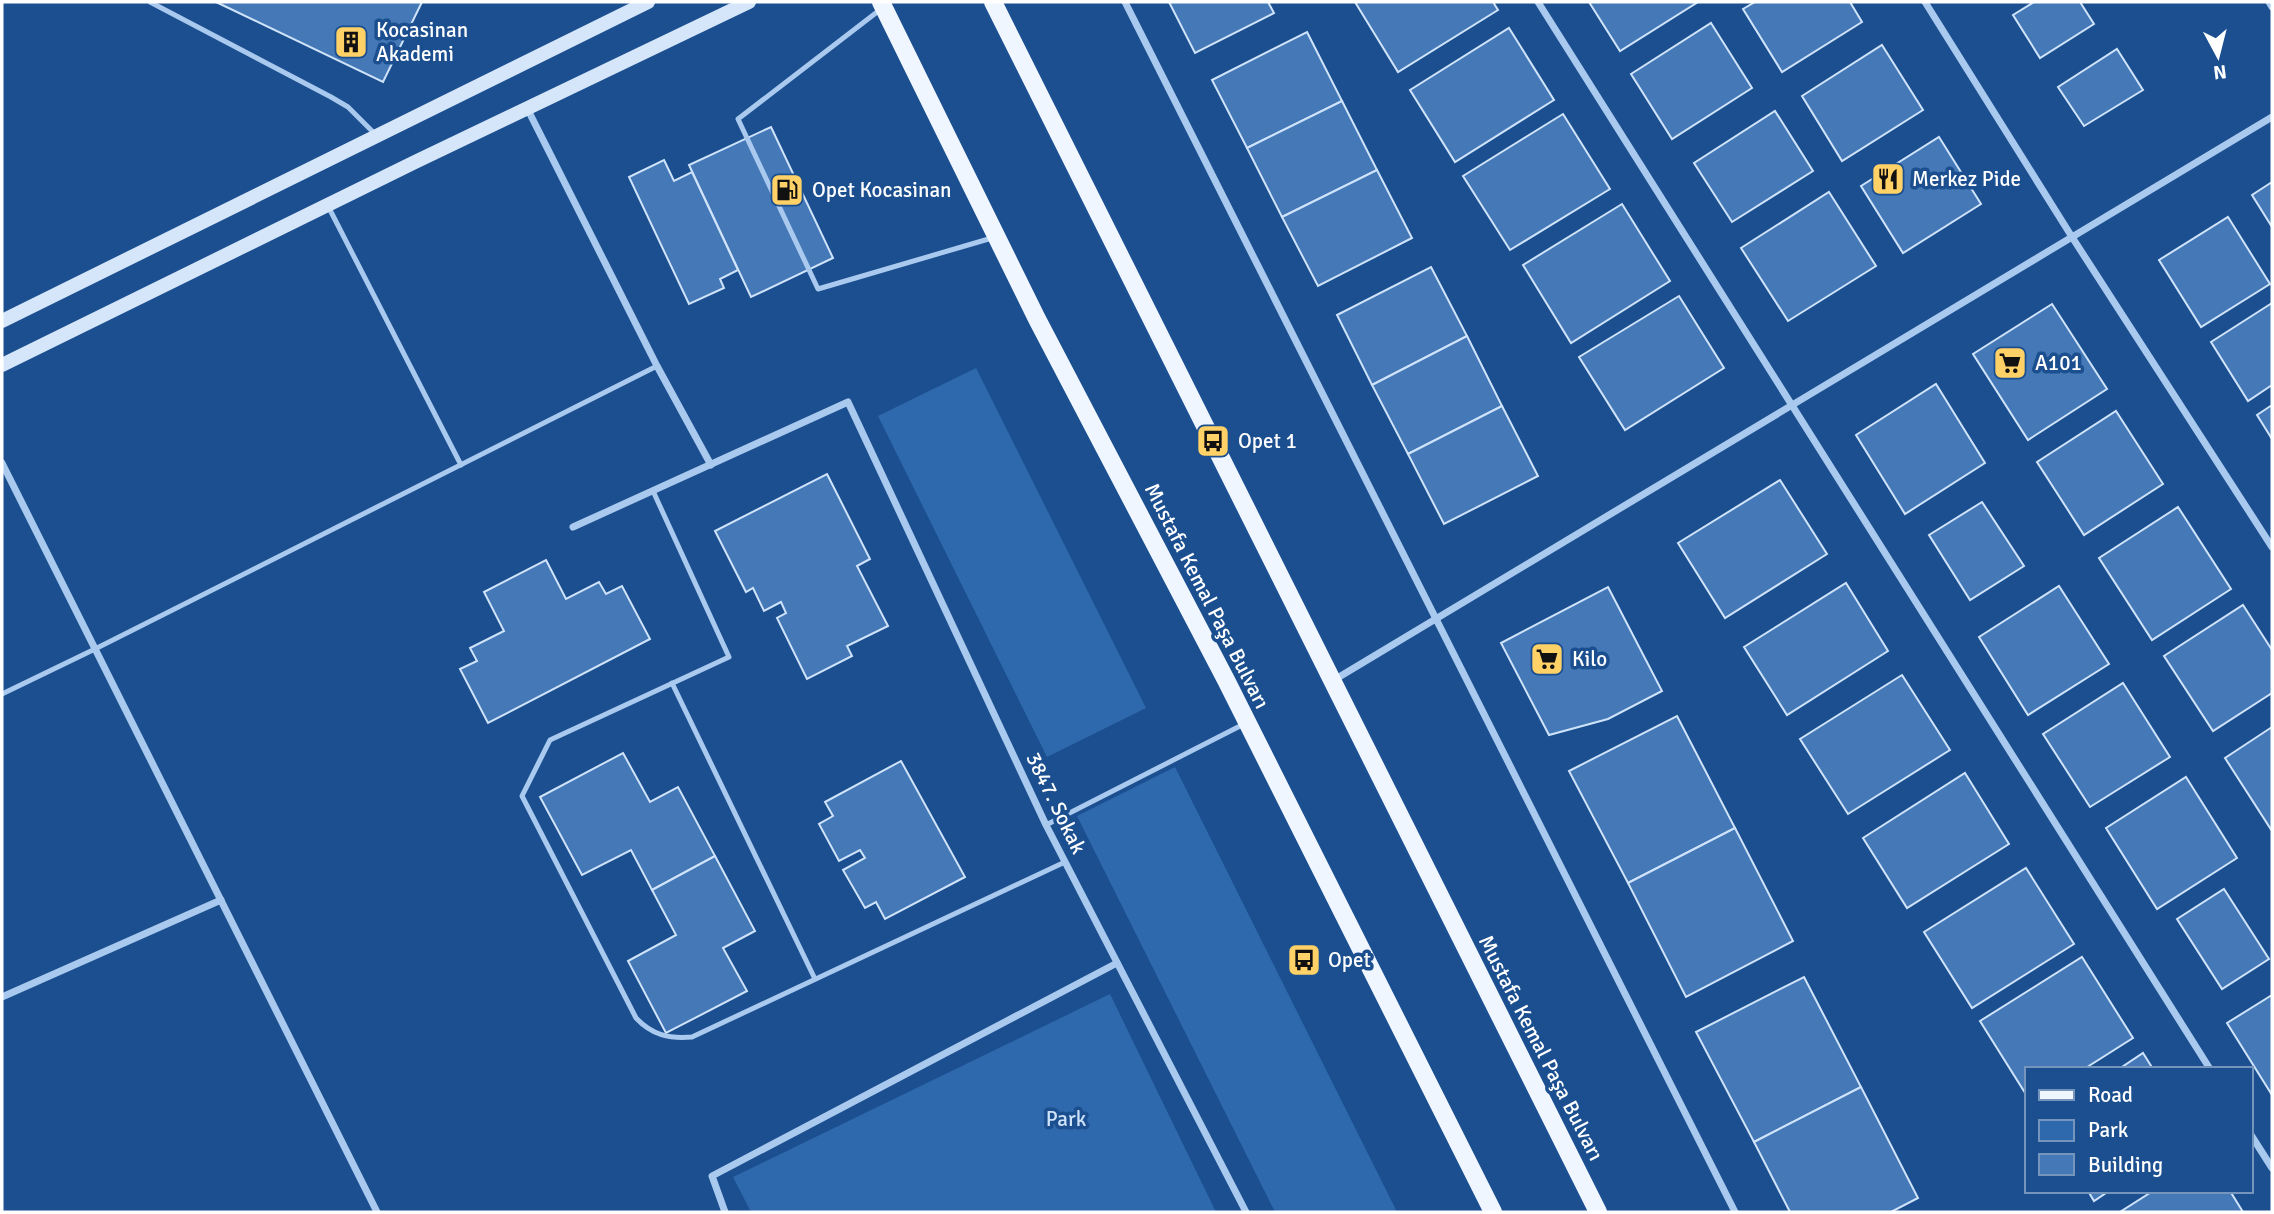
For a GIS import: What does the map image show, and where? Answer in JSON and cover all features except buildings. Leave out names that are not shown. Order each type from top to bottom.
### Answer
[{"type":"main road","name":"Mustafa Kemal Paşa Bulvarı","points":[[993,2],[1598,1212]]},
{"type":"main road","name":"Mustafa Kemal Paşa Bulvarı","points":[[882,5],[996,236],[1247,722],[1493,1212]]},
{"type":"street","points":[[2,321],[648,2]]},
{"type":"street","points":[[2,365],[749,2]]},
{"type":"street","points":[[1125,2],[1735,1212]]},
{"type":"street","points":[[1538,2],[2209,1067]]},
{"type":"street","points":[[1925,2],[2072,237],[2272,547]]},
{"type":"street","points":[[2269,2],[2272,7]]},
{"type":"street","points":[[527,108],[657,366],[711,465],[573,527]]},
{"type":"street","points":[[1332,681],[2272,117]]},
{"type":"street","name":"3847. Sokak","points":[[711,465],[848,402],[1046,825],[1246,1212]]},
{"type":"street","points":[[2,463],[377,1212]]},
{"type":"street","points":[[2,998],[220,900]]},
{"type":"street","points":[[725,1212],[712,1175],[1117,963]]},
{"type":"street","points":[[2253,1138],[2272,1168]]},
{"type":"lane","points":[[150,2],[348,107],[377,136]]},
{"type":"lane","points":[[882,5],[738,119],[818,289],[996,236]]},
{"type":"lane","points":[[327,205],[461,465]]},
{"type":"lane","points":[[2,694],[657,366]]},
{"type":"lane","points":[[653,491],[729,657],[550,740],[523,796],[636,1018],[665,1037],[692,1037],[1065,862]]},
{"type":"lane","points":[[672,683],[815,978]]},
{"type":"lane","points":[[1046,825],[1247,722]]},
{"type":"green space","points":[[976,368],[1146,708],[1047,757],[878,416]]},
{"type":"green space","points":[[1175,767],[1397,1212],[1275,1212],[1077,816]]},
{"type":"green space","name":"Park","points":[[1110,994],[1216,1212],[751,1212],[733,1177]]},
{"type":"place","name":"Kocasinan Akademi","points":[[351,42]]},
{"type":"place","name":"Merkez Pide","points":[[1888,179]]},
{"type":"place","name":"Opet Kocasinan","points":[[787,190]]},
{"type":"place","name":"A101","points":[[2010,363]]},
{"type":"place","name":"Opet 1","points":[[1213,441]]},
{"type":"place","name":"Kilo","points":[[1547,659]]},
{"type":"place","name":"Opet","points":[[1304,960]]}]
